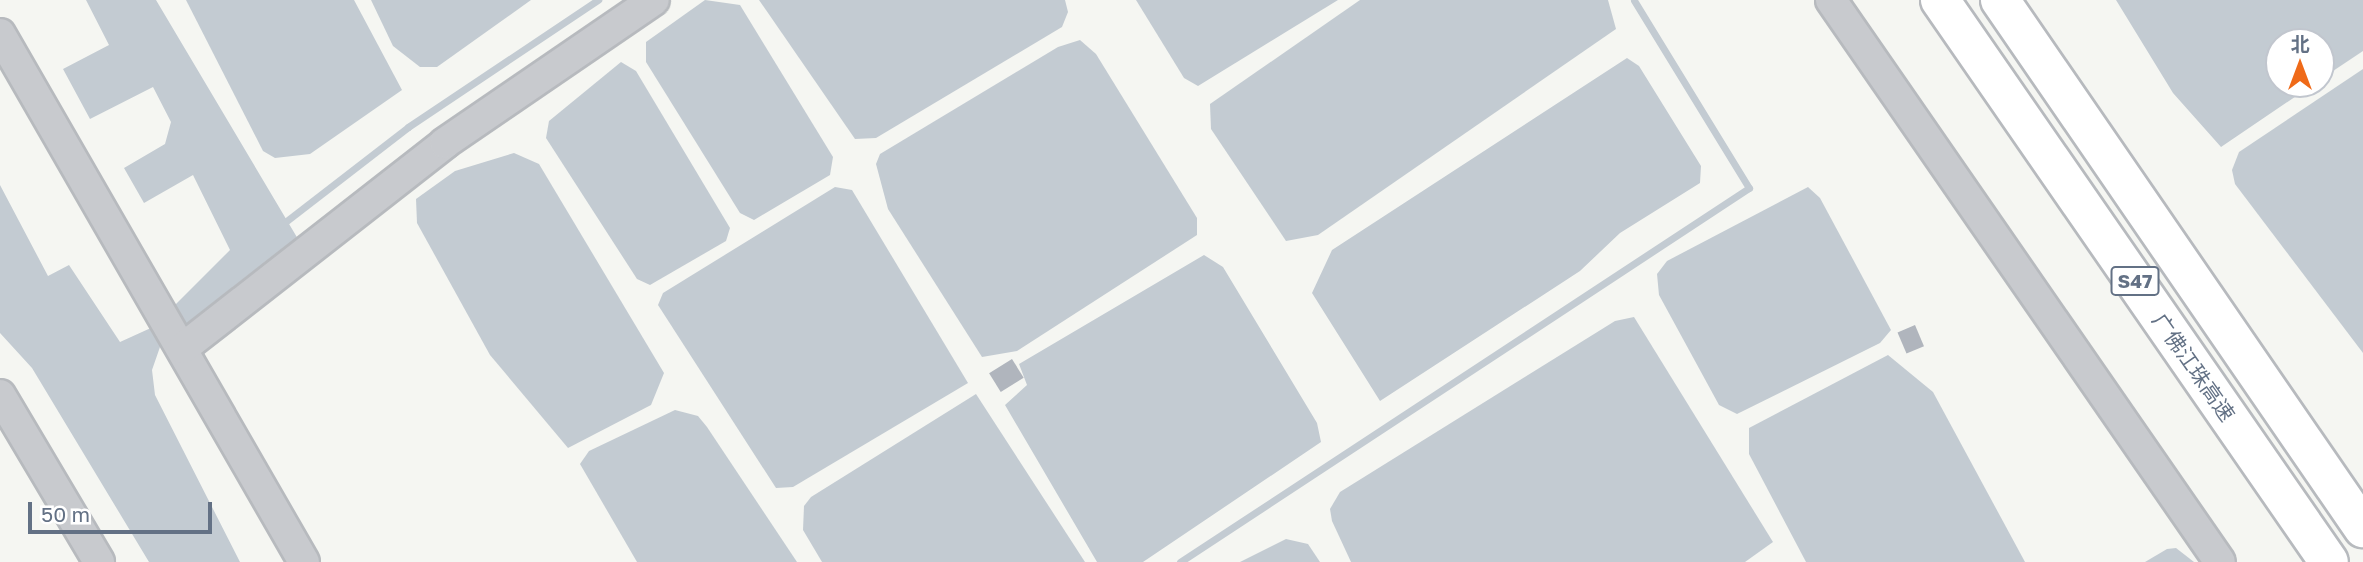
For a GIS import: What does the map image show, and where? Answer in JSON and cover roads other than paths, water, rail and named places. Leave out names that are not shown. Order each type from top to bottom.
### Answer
[{"type":"highway","name":"广佛江珠高速","points":[[1940,0],[2329,562]]},
{"type":"highway","name":"S47","points":[[2000,0],[2363,528]]},
{"type":"street","points":[[183,348],[445,142],[654,0]]},
{"type":"street","points":[[1831,0],[2220,562]]},
{"type":"street","points":[[0,34],[183,348],[204,397],[304,562]]},
{"type":"street","points":[[0,395],[99,562]]},
{"type":"waterway","points":[[280,226],[408,127],[598,0]]},
{"type":"waterway","points":[[1180,562],[1749,188],[1634,0]]}]
